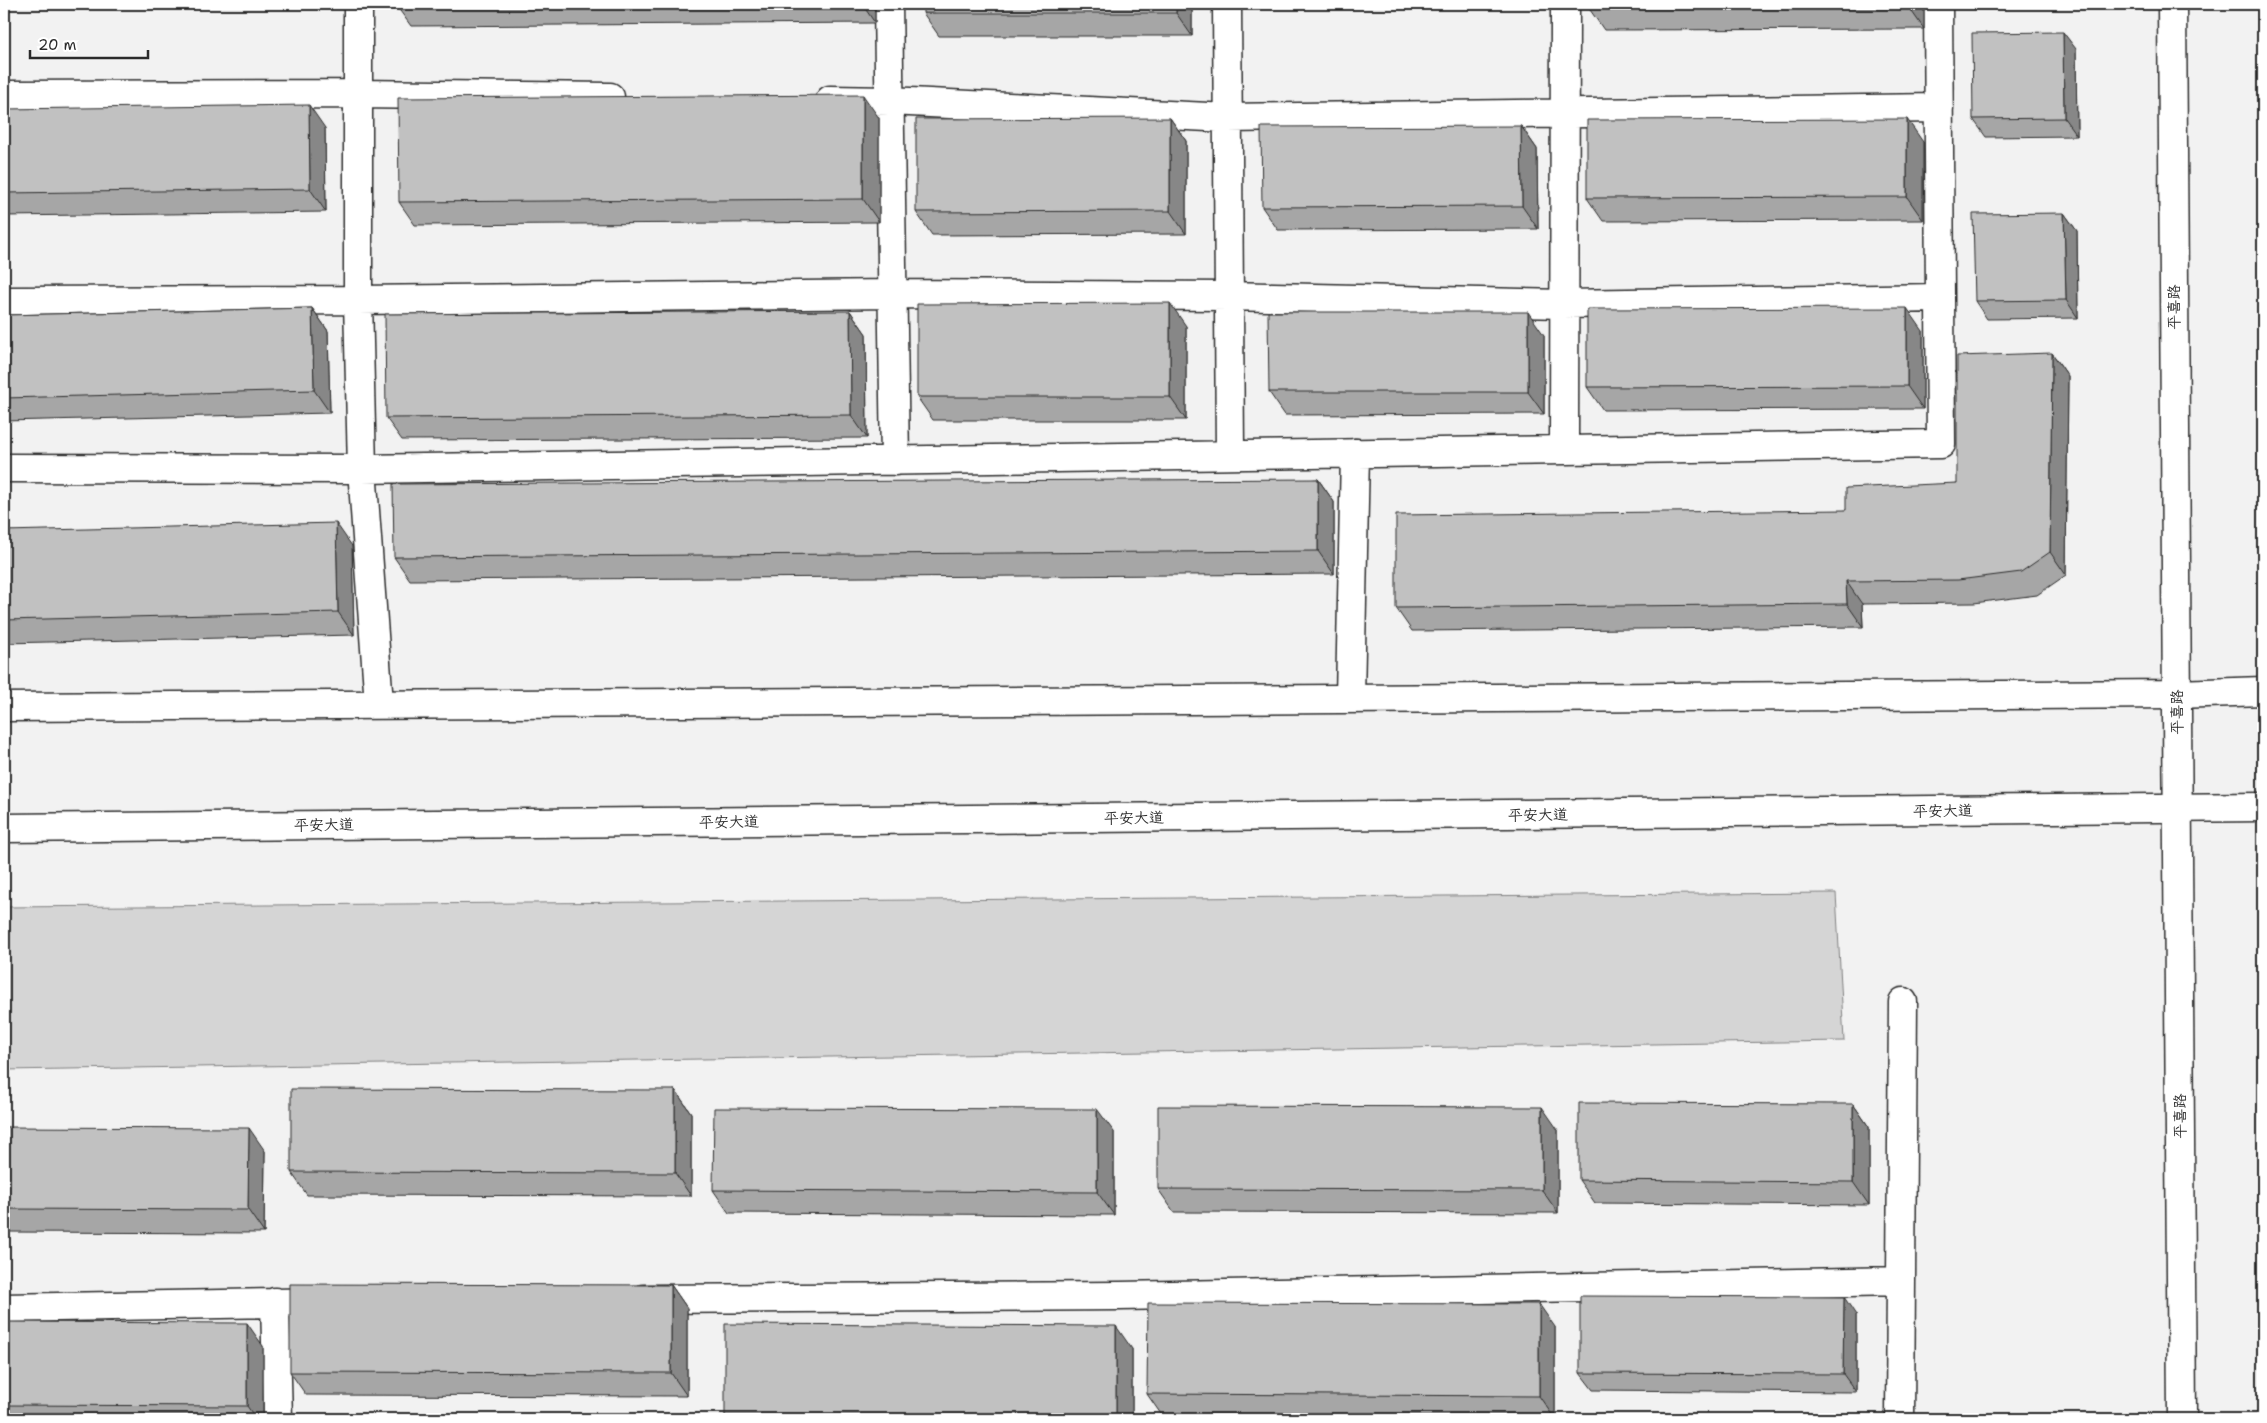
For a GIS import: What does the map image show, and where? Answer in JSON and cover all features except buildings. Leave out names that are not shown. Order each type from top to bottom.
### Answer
[{"type":"main road","points":[[358,4],[358,300],[362,469],[379,704]]},
{"type":"main road","points":[[888,4],[895,461]]},
{"type":"main road","points":[[1227,4],[1230,455]]},
{"type":"main road","points":[[1564,450],[1565,4]]},
{"type":"main road","points":[[4,468],[362,469],[1941,444],[1938,4]]},
{"type":"main road","name":"平喜路","points":[[2172,4],[2182,1419]]},
{"type":"main road","points":[[4,96],[358,94],[634,98]]},
{"type":"main road","points":[[801,100],[890,101],[1228,118],[1939,108]]},
{"type":"main road","points":[[4,301],[358,300],[892,294],[1229,296],[1564,304],[1940,298]]},
{"type":"main road","points":[[1350,698],[1355,454]]},
{"type":"main road","points":[[4,707],[2177,694],[2263,691]]},
{"type":"main road","name":"平安大道","points":[[4,828],[2263,808]]},
{"type":"main road","points":[[1900,1419],[1903,1002]]},
{"type":"main road","points":[[623,1299],[1129,1295],[1901,1281]]},
{"type":"main road","points":[[4,1308],[355,1301]]},
{"type":"main road","points":[[275,1302],[278,1419]]},
{"type":"shaded area","points":[[1836,893],[1844,1041],[4,1070],[4,907]]}]
